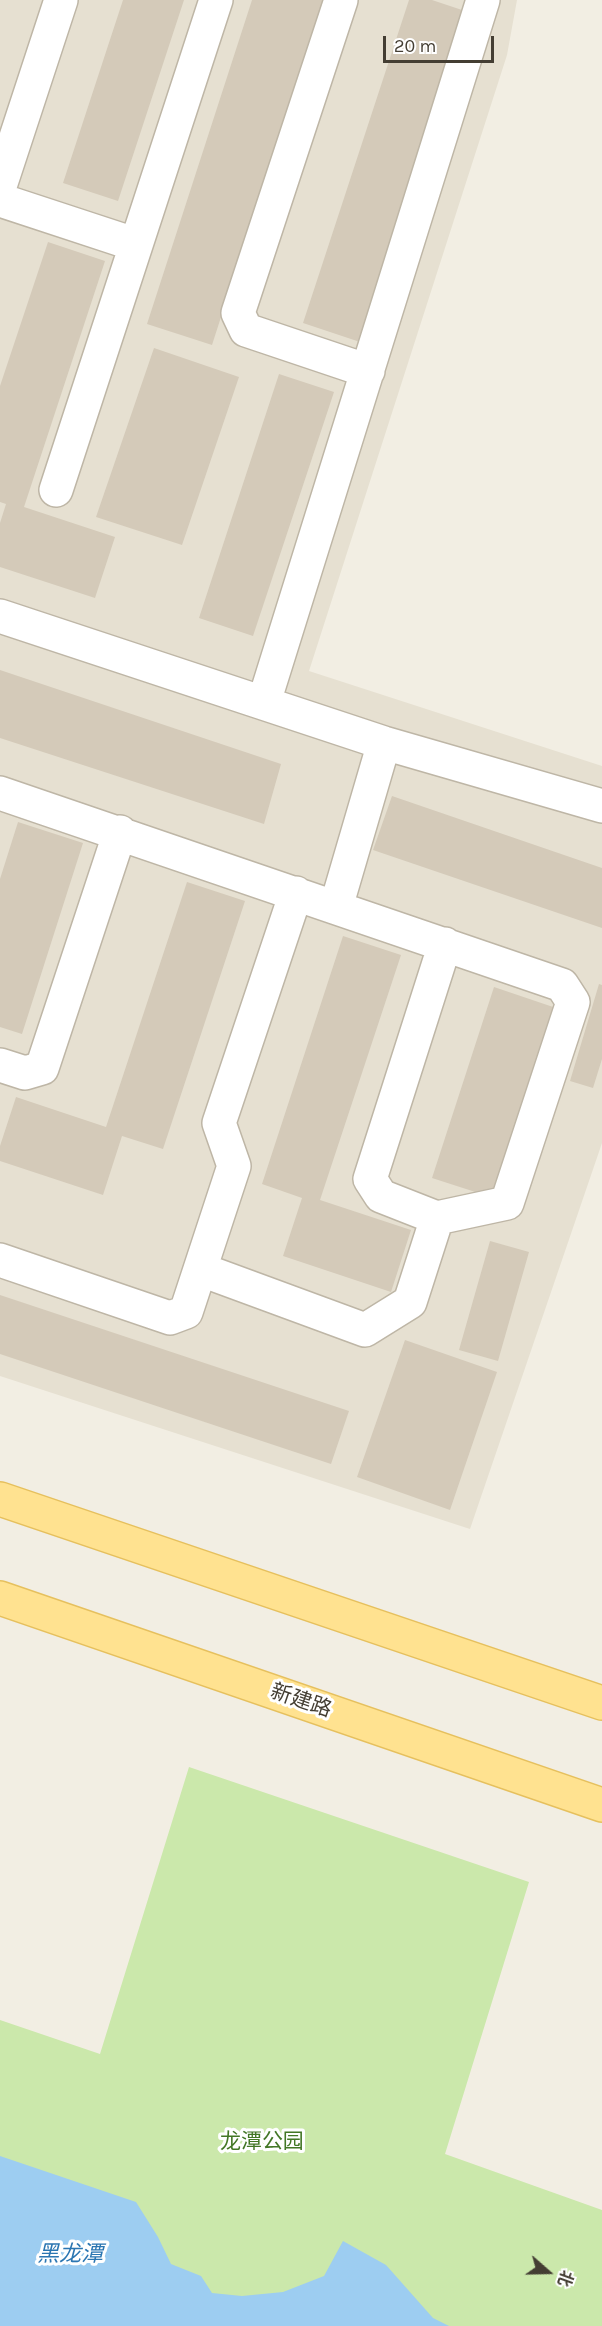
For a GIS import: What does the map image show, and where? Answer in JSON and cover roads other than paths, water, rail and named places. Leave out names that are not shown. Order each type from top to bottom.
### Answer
[{"type":"main road","points":[[0,1499],[602,1703]]},
{"type":"main road","name":"新建路","points":[[0,1598],[602,1804]]},
{"type":"street","points":[[0,186],[61,0]]},
{"type":"street","points":[[56,490],[134,244],[216,0]]},
{"type":"street","points":[[341,0],[238,313],[246,330],[368,371]]},
{"type":"street","points":[[264,702],[483,0]]},
{"type":"street","points":[[0,200],[134,244]]},
{"type":"street","points":[[0,616],[384,743],[602,806]]},
{"type":"street","points":[[336,907],[384,743]]},
{"type":"street","points":[[0,793],[120,832],[445,944],[562,985],[573,1002],[507,1203],[437,1218],[381,1196],[370,1179],[445,944]]},
{"type":"street","points":[[0,1065],[25,1074],[42,1068],[120,832]]},
{"type":"street","points":[[0,1260],[170,1318],[186,1312],[202,1270],[234,1166],[219,1123],[296,893]]},
{"type":"street","points":[[202,1270],[365,1330],[410,1302],[437,1218]]},
{"type":"water","name":"黑龙潭","points":[[0,2156],[136,2202],[158,2237],[171,2264],[201,2276],[212,2293],[242,2296],[283,2292],[324,2276],[343,2241],[386,2265],[433,2318],[449,2326],[0,2326]]},
{"type":"park label","name":"龙潭公园","points":[[262,2142]]}]
